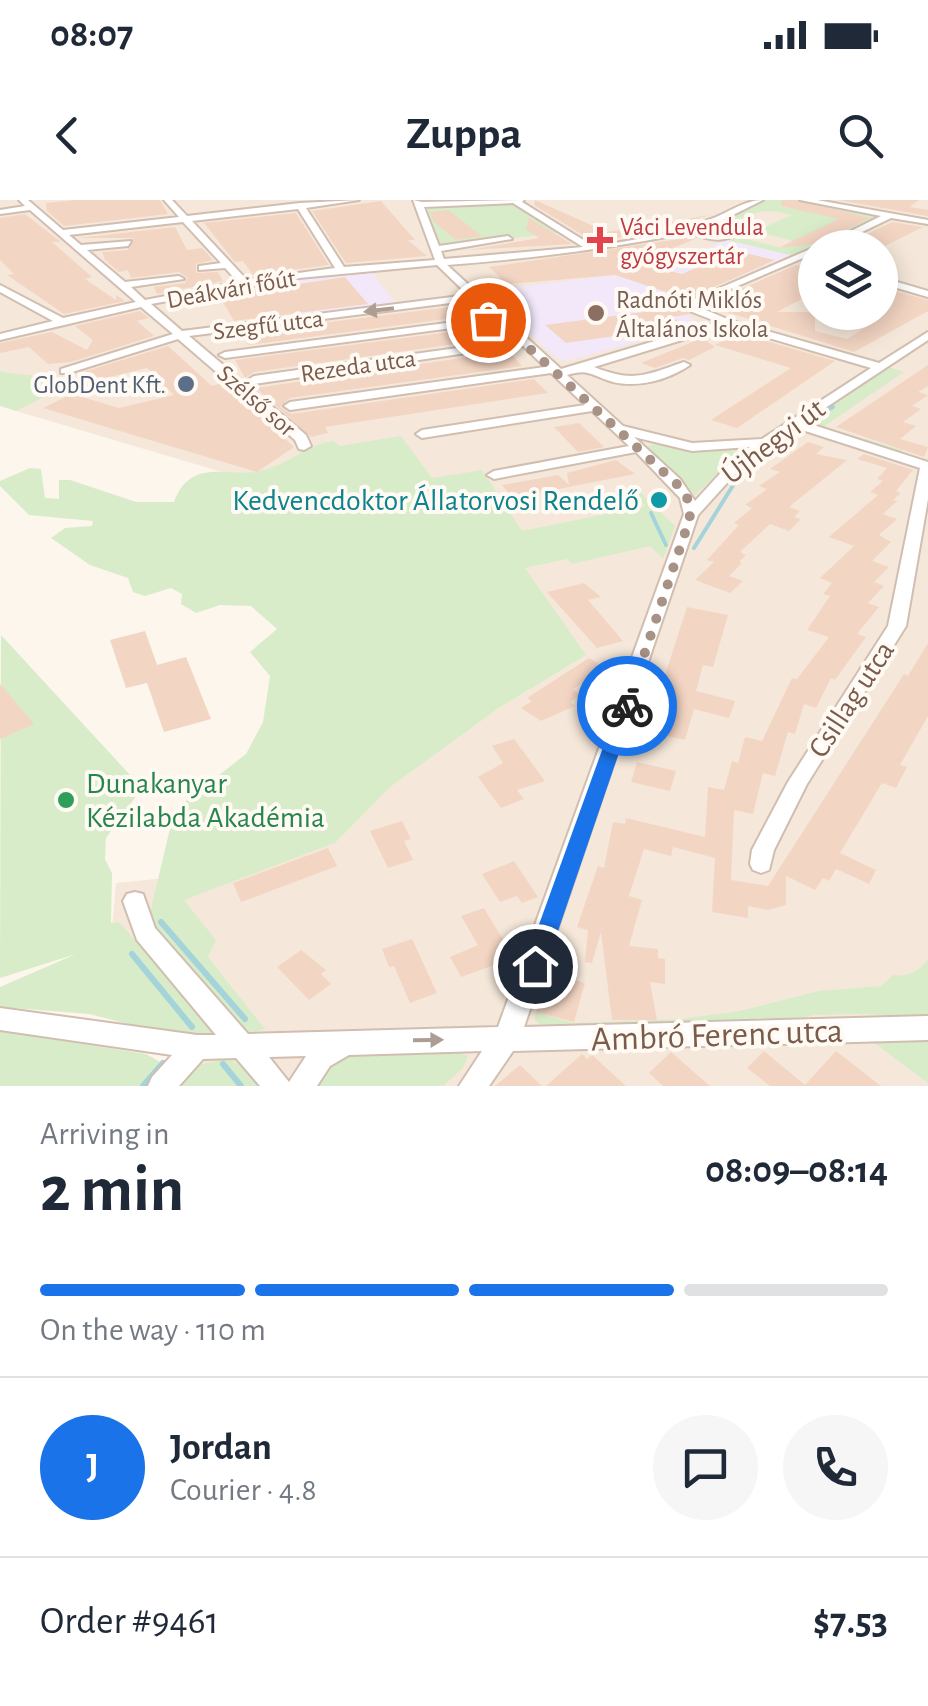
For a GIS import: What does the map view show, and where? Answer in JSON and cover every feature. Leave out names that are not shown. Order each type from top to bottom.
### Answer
[{"type":"street","name":"Szélső sor","points":[[24,200],[302,438],[304,446]]},
{"type":"street","points":[[168,200],[245,284]]},
{"type":"street","points":[[61,233],[356,200]]},
{"type":"street","points":[[589,247],[518,200],[418,203],[436,255],[522,342],[681,488],[691,514]]},
{"type":"street","name":"Deákvári főút","points":[[0,338],[61,321],[245,284],[436,255],[470,263],[680,231],[721,219],[759,200]]},
{"type":"street","points":[[804,200],[928,222]]},
{"type":"street","points":[[300,205],[341,270]]},
{"type":"street","points":[[0,212],[32,208]]},
{"type":"street","points":[[858,230],[890,215]]},
{"type":"street","points":[[680,231],[716,239],[740,232]]},
{"type":"street","points":[[436,255],[508,239]]},
{"type":"street","points":[[78,248],[128,243]]},
{"type":"street","points":[[798,258],[694,304],[706,316],[878,366]]},
{"type":"street","name":"Deákvári főút","points":[[458,280],[470,263]]},
{"type":"street","points":[[202,268],[228,266]]},
{"type":"street","points":[[124,285],[179,279]]},
{"type":"street","points":[[898,285],[928,294]]},
{"type":"street","points":[[2,292],[61,321]]},
{"type":"street","name":"Szegfű utca","points":[[65,371],[182,334],[476,297]]},
{"type":"street","points":[[224,356],[498,319]]},
{"type":"street","points":[[290,406],[582,366],[728,323]]},
{"type":"street","name":"Újhegyi út","points":[[473,1086],[506,1039],[522,1003],[691,514],[722,476],[765,441],[928,335]]},
{"type":"street","name":"Rezeda utca","points":[[254,380],[522,342]]},
{"type":"street","points":[[582,366],[629,384],[646,382],[684,365]]},
{"type":"street","points":[[422,434],[593,407]]},
{"type":"street","points":[[793,423],[928,466]]},
{"type":"street","points":[[618,428],[654,440],[692,446],[719,448],[765,441]]},
{"type":"street","points":[[494,475],[638,448]]},
{"type":"street","name":"Csillag utca","points":[[761,864],[764,850],[798,782],[897,626],[928,466]]},
{"type":"street","points":[[134,901],[145,933],[277,1086]]},
{"type":"street","name":"Ambró Ferenc utca","points":[[0,1019],[132,1041],[196,1047],[350,1040],[928,1028]]},
{"type":"street","points":[[301,1086],[321,1057],[350,1040]]},
{"type":"street","points":[[162,1086],[196,1047]]},
{"type":"shaded area","points":[[0,200],[928,200],[928,1086],[174,1086],[202,1054],[111,942],[116,883],[175,877],[318,840],[249,480],[16,411],[72,383],[57,377],[31,378],[0,371]]},
{"type":"shaded area","points":[[727,240],[790,255],[709,288],[648,271]]},
{"type":"shaded area","points":[[371,271],[396,304],[296,317],[274,283]]},
{"type":"shaded area","name":"Radnóti Miklós Általános Iskola","points":[[623,274],[702,292],[672,305],[701,325],[566,361],[556,358],[484,291]]},
{"type":"green space","points":[[764,200],[796,200],[880,217],[849,230],[798,230],[798,252],[790,255],[727,240],[710,244],[744,233],[748,234],[741,238],[782,248],[796,242],[756,231],[792,215],[782,212],[746,215],[719,228],[733,232],[716,238],[684,232],[725,220]]},
{"type":"green space","points":[[508,202],[560,232],[439,248],[427,207]]},
{"type":"green space","points":[[886,366],[904,372],[823,427],[903,450],[898,454],[803,421]]},
{"type":"green space","points":[[0,371],[73,383],[16,411],[0,406]]},
{"type":"green space","points":[[401,436],[432,478],[482,470],[522,531],[645,506],[634,493],[640,492],[675,526],[663,559],[650,546],[572,564],[567,559],[525,568],[586,655],[500,707],[390,787],[335,843],[184,900],[216,940],[208,957],[265,1029],[245,1035],[160,936],[150,913],[172,820],[186,801],[246,754],[263,722],[270,676],[250,652],[277,629],[251,606],[220,605],[196,613],[181,604],[182,594],[171,588],[145,596],[133,592],[128,578],[90,565],[51,538],[65,528],[92,526],[93,521],[29,515],[0,486],[0,481],[30,468],[41,469],[45,498],[59,499],[59,480],[70,480],[136,502],[174,502],[183,485],[200,474],[255,472],[323,443],[333,441],[340,446]]},
{"type":"green space","points":[[654,444],[741,451],[695,495],[647,447]]},
{"type":"green space","name":"Dunakanyar Kézilabda Akadémia","points":[[1,635],[142,788],[106,838],[105,859],[112,873],[111,923],[119,922],[220,1036],[164,1033],[89,1014],[0,1007],[0,987],[76,954],[0,978]]},
{"type":"green space","points":[[928,959],[928,1019],[815,1015],[778,1022],[545,1029],[535,1020],[536,1012],[573,1023],[681,1019],[740,1011],[819,991],[881,986],[893,975],[917,970]]},
{"type":"green space","points":[[928,1028],[928,1083],[873,1042],[855,1043],[852,1030]]},
{"type":"green space","points":[[0,1031],[146,1054],[160,1062],[158,1073],[147,1086],[0,1086]]},
{"type":"green space","points":[[457,1051],[468,1056],[463,1068],[443,1086],[307,1086],[340,1053]]},
{"type":"green space","points":[[227,1059],[239,1064],[258,1086],[174,1086],[197,1065]]},
{"type":"building","points":[[160,200],[168,214],[64,226],[47,211],[46,203]]},
{"type":"building","points":[[535,200],[607,232],[710,215],[652,232],[594,242],[534,205]]},
{"type":"building","points":[[782,200],[796,200],[870,218],[846,230],[816,230],[839,219],[781,206]]},
{"type":"building","points":[[838,200],[919,200],[910,207],[928,210],[928,216]]},
{"type":"building","points":[[381,201],[415,240],[408,240],[427,256],[346,263],[312,211]]},
{"type":"building","points":[[448,210],[482,236],[456,240],[433,221],[430,212]]},
{"type":"building","points":[[296,213],[329,265],[253,275],[243,261],[235,262],[204,223]]},
{"type":"building","points":[[25,214],[61,242],[52,242],[92,277],[85,279],[116,300],[116,295],[125,301],[64,314],[7,275],[14,274],[0,260],[0,218]]},
{"type":"building","points":[[529,218],[572,244],[469,250],[539,238],[526,229]]},
{"type":"building","points":[[892,222],[923,227],[898,240],[898,230],[876,230]]},
{"type":"building","points":[[175,227],[187,250],[202,248],[213,260],[196,264],[196,273],[218,272],[223,281],[157,294],[154,287],[185,283],[188,278],[179,272],[131,278],[128,270],[119,272],[105,260],[102,252],[128,250],[133,238],[78,238]]},
{"type":"building","points":[[798,238],[798,246],[778,248]]},
{"type":"building","points":[[695,239],[637,263],[682,274],[736,251],[775,260],[687,299],[615,275],[507,284],[489,267]]},
{"type":"building","points":[[796,265],[798,301],[777,312],[798,312],[798,330],[815,330],[847,339],[861,330],[894,330],[854,352],[704,305]]},
{"type":"building","points":[[345,277],[368,304],[234,321],[219,296]]},
{"type":"building","points":[[898,292],[928,300],[928,311],[898,328]]},
{"type":"building","points":[[687,299],[690,314],[672,317],[685,326],[566,343],[545,325],[644,312],[636,306]]},
{"type":"building","points":[[458,306],[469,316],[248,345],[241,333]]},
{"type":"building","points":[[140,311],[149,318],[137,321],[154,336],[71,362],[48,364],[29,347],[0,353],[0,343],[52,332],[87,350],[93,340],[75,326]]},
{"type":"building","points":[[481,328],[492,339],[254,372],[245,378],[235,360]]},
{"type":"building","points":[[739,333],[835,361],[737,428],[711,420],[791,368],[715,345]]},
{"type":"building","points":[[702,338],[715,347],[689,360],[683,358],[655,368],[641,363]]},
{"type":"building","points":[[168,346],[212,386],[219,384],[232,393],[230,388],[294,447],[257,472],[43,408],[72,394],[119,408],[174,395],[147,368],[93,381],[83,372]]},
{"type":"building","points":[[509,351],[522,366],[290,398],[280,407],[291,414],[534,379],[548,393],[325,427],[328,433],[311,437],[256,388]]},
{"type":"building","points":[[928,365],[928,386],[918,392],[928,395],[912,406],[921,409],[903,422],[916,426],[900,439],[928,447],[924,457],[836,427]]},
{"type":"building","points":[[579,423],[604,447],[578,452],[554,427]]},
{"type":"building","points":[[808,442],[824,447],[816,454],[847,460],[789,507],[800,511],[794,517],[801,519],[789,531],[770,524],[740,552],[746,555],[729,576],[743,581],[730,593],[695,580],[714,562],[707,560],[739,525],[734,523],[752,508],[745,505],[767,489],[759,486],[780,472],[770,469]]},
{"type":"building","points":[[864,454],[913,470],[896,491],[901,493],[893,500],[897,501],[883,514],[897,519],[879,535],[891,542],[872,561],[889,567],[874,582],[884,586],[868,603],[879,607],[857,634],[866,637],[835,680],[831,678],[816,708],[804,704],[795,734],[788,732],[775,776],[763,773],[753,814],[734,810],[731,880],[768,886],[928,643],[928,716],[900,765],[907,767],[896,788],[882,783],[840,853],[876,870],[869,884],[836,869],[829,881],[823,878],[815,890],[786,876],[786,905],[768,910],[748,906],[748,918],[712,912],[715,858],[673,847],[671,856],[644,849],[629,896],[642,900],[629,946],[658,949],[658,958],[665,959],[665,984],[650,982],[657,1020],[612,1020],[601,932],[592,963],[585,962],[588,930],[577,927],[598,866],[604,868],[613,822],[625,824],[626,818],[705,837],[708,787],[724,790],[732,761],[738,763],[745,737],[762,741],[792,678],[797,679],[829,637],[807,630],[830,596],[823,594],[832,583],[820,578],[854,546],[829,537],[878,495],[870,492],[883,481],[877,479],[887,468],[857,459]]},
{"type":"building","points":[[616,460],[635,474],[513,498],[502,485],[558,475],[569,485],[567,473]]},
{"type":"building","points":[[584,583],[601,597],[588,600],[623,641],[597,648],[547,592]]},
{"type":"building","points":[[687,607],[728,615],[713,667],[703,665],[696,691],[735,701],[729,718],[694,709],[685,740],[647,731]]},
{"type":"building","points":[[145,631],[157,665],[186,657],[211,719],[164,732],[147,683],[126,688],[110,640]]},
{"type":"building","points":[[589,658],[605,668],[573,689],[581,695],[570,702],[575,706],[541,721],[521,708],[532,701],[527,698]]},
{"type":"building","points":[[0,684],[34,724],[0,739]]},
{"type":"building","points":[[514,739],[545,781],[517,790],[524,799],[501,808],[478,777],[503,763],[492,746]]},
{"type":"building","points":[[637,762],[676,771],[670,791],[631,782]]},
{"type":"building","points":[[402,821],[411,839],[404,841],[413,860],[388,868],[370,831]]},
{"type":"building","points":[[328,848],[337,866],[241,902],[233,883]]},
{"type":"building","points":[[514,861],[538,897],[522,903],[517,896],[500,902],[482,874]]},
{"type":"building","points":[[484,908],[514,958],[461,977],[450,957],[478,945],[461,916]]},
{"type":"building","points":[[412,939],[437,993],[410,1003],[382,949]]},
{"type":"building","points":[[301,950],[326,970],[321,974],[331,984],[309,1000],[277,967]]},
{"type":"building","points":[[549,973],[585,983],[574,1022],[536,1012]]},
{"type":"building","points":[[764,1051],[805,1085],[836,1051],[881,1086],[770,1086],[747,1068]]},
{"type":"building","points":[[671,1052],[710,1086],[663,1086],[649,1073]]},
{"type":"building","points":[[582,1054],[587,1059],[592,1055],[626,1086],[546,1086]]},
{"type":"building","points":[[520,1065],[542,1086],[495,1086]]},
{"type":"waterway","points":[[805,423],[833,407]]},
{"type":"waterway","points":[[694,548],[737,479],[793,431]]},
{"type":"waterway","points":[[651,513],[666,545]]},
{"type":"waterway","points":[[161,922],[245,1019]]},
{"type":"waterway","points":[[132,954],[192,1027]]},
{"type":"waterway","points":[[143,1086],[163,1063]]},
{"type":"waterway","points":[[223,1064],[241,1086]]},
{"type":"way so far","points":[[488,320],[498,319],[687,497],[690,518],[627,706]]},
{"type":"place","name":"Váci Levendula gyógyszertár","points":[[600,240]]},
{"type":"place","name":"Radnóti Miklós Általános Iskola","points":[[596,313]]},
{"type":"place","name":"GlobDent Kft.","points":[[186,384]]},
{"type":"place","name":"Kedvencdoktor Állatorvosi Rendelő","points":[[659,500]]},
{"type":"place","name":"Dunakanyar Kézilabda Akadémia","points":[[66,800]]},
{"type":"route","points":[[535,966],[627,706]]}]
